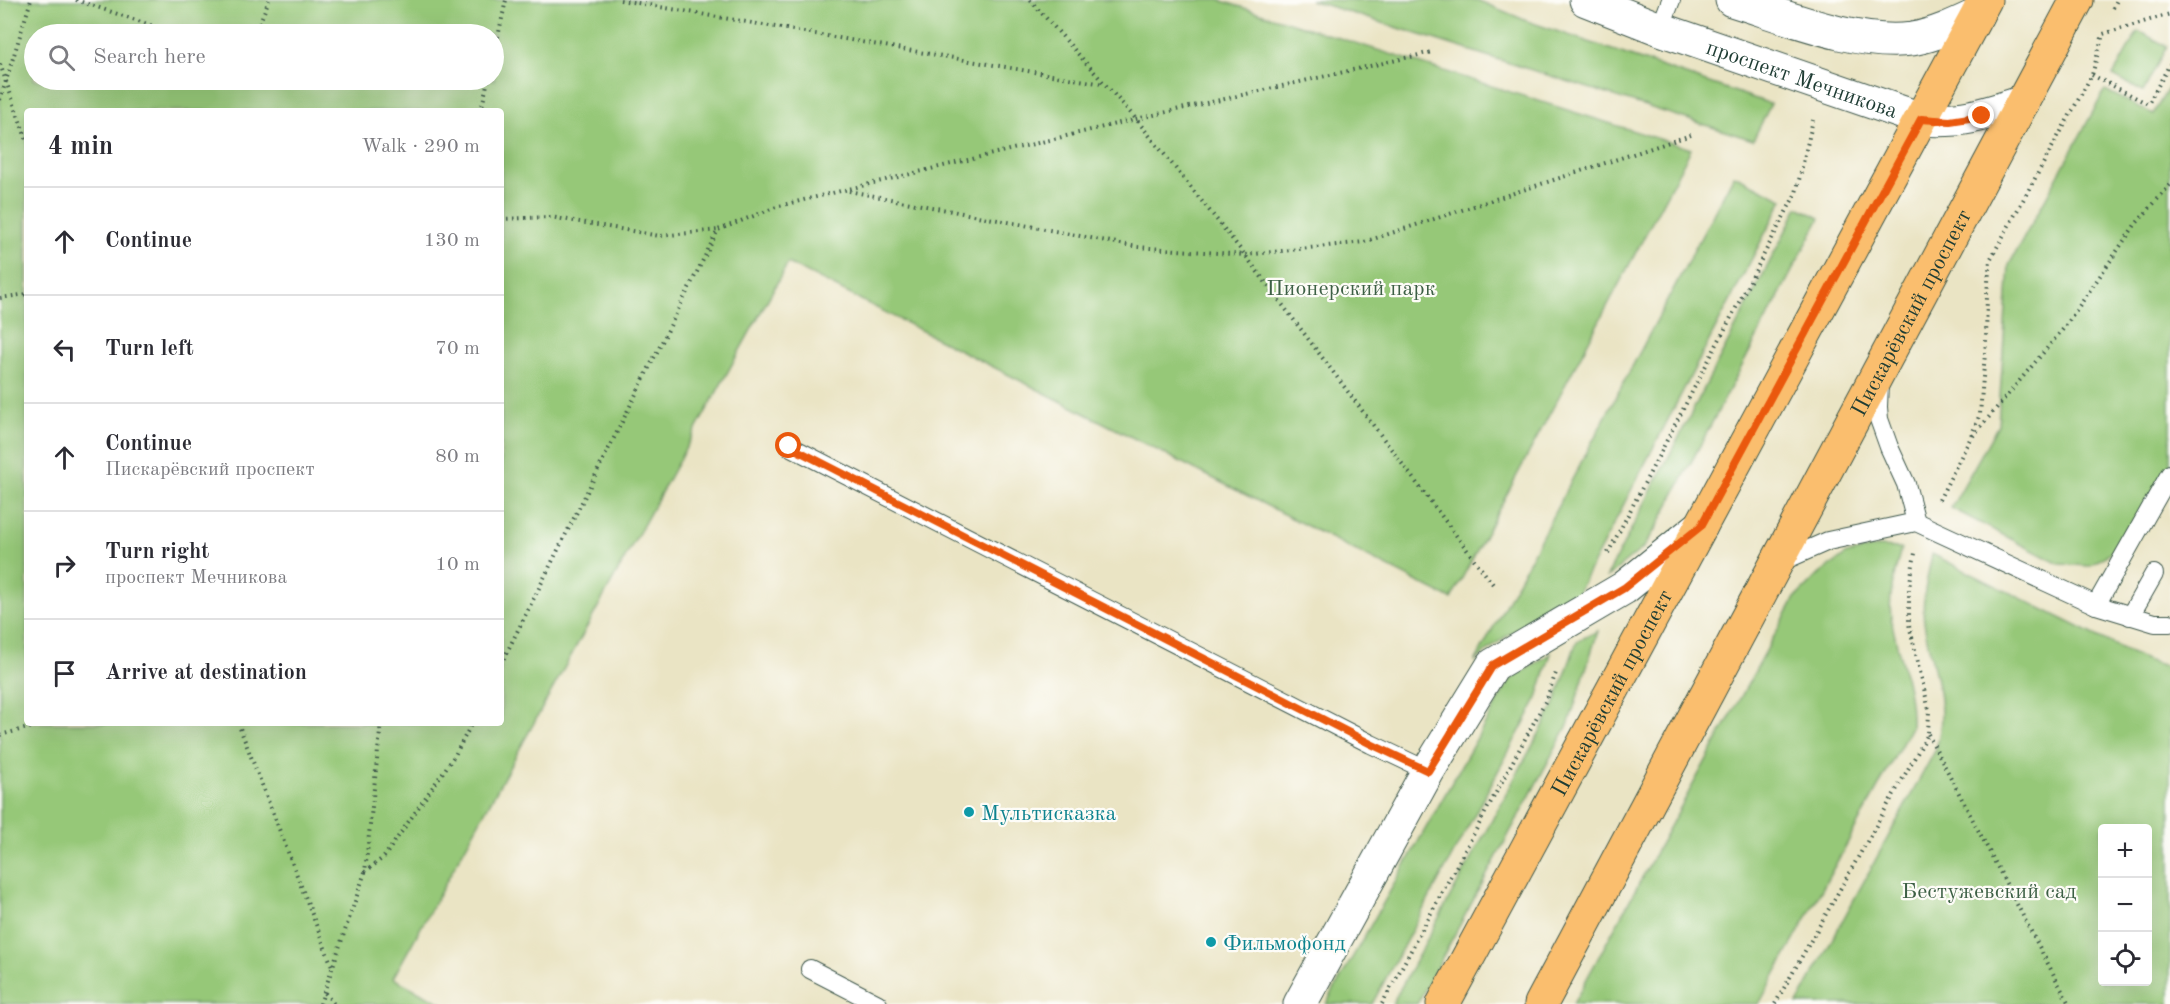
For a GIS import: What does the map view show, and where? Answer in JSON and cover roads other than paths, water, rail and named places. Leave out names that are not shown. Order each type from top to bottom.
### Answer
[{"type":"main road","name":"Пискарёвский проспект","points":[[1541,1004],[2077,0]]},
{"type":"main road","name":"Пискарёвский проспект","points":[[1443,1004],[1981,7]]},
{"type":"street","name":"проспект Мечникова","points":[[1586,0],[1666,15],[1921,119],[1950,121],[1982,116],[2023,102]]},
{"type":"street","points":[[1732,0],[1823,28],[1884,40],[1911,39],[1930,35],[1981,7]]},
{"type":"street","points":[[1300,1004],[1428,771],[1493,665],[1624,588],[1701,526]]},
{"type":"lane","points":[[1880,370],[1878,407],[1880,419],[1889,447],[1921,524]]},
{"type":"lane","points":[[789,446],[1428,771]]},
{"type":"lane","points":[[2096,605],[2170,474]]},
{"type":"lane","points":[[1777,564],[1828,541],[1921,524],[2096,605],[2155,623],[2170,623]]},
{"type":"lane","points":[[2130,616],[2154,574]]},
{"type":"lane","points":[[810,969],[878,1004]]},
{"type":"place","name":"Мультисказка","points":[[969,812]]},
{"type":"place","name":"Фильмофонд","points":[[1211,942]]},
{"type":"park label","name":"Пионерский парк","points":[[1351,287]]},
{"type":"park label","name":"Бестужевский сад","points":[[1989,890]]}]
